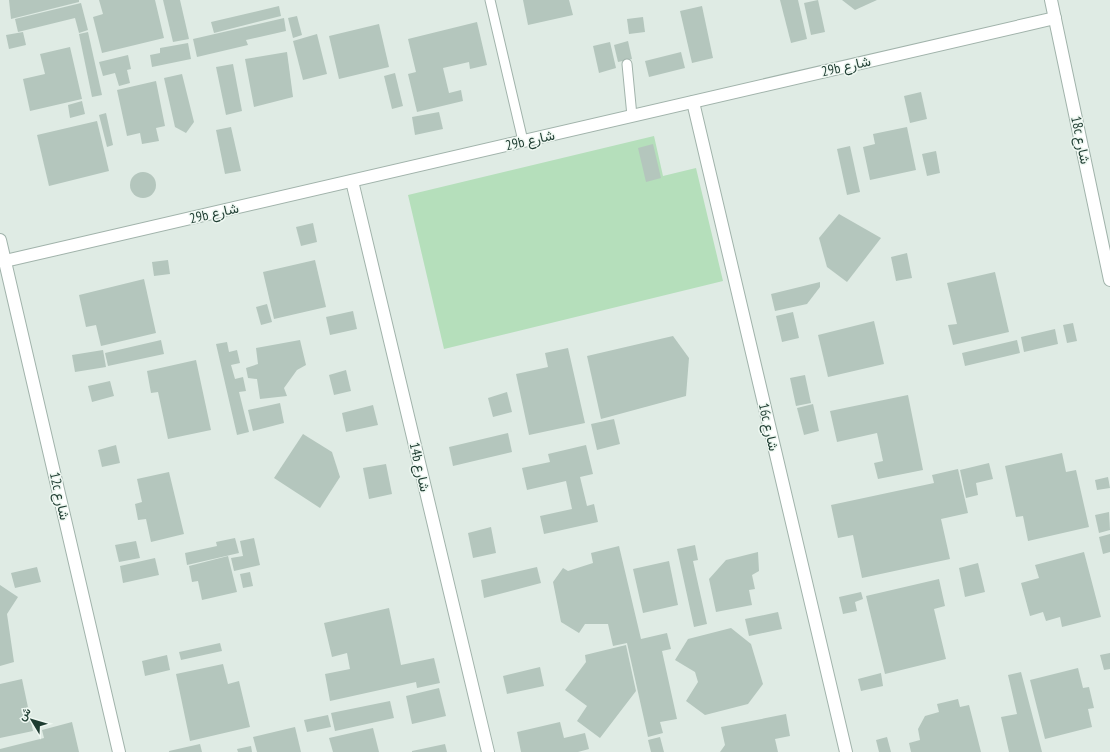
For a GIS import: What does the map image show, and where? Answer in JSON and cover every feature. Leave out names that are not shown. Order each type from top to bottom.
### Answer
[{"type":"street","name":"18c شارع","points":[[1051,0],[1110,280]]},
{"type":"street","name":"29b شارع","points":[[2,262],[1055,18]]},
{"type":"street","name":"16c شارع","points":[[693,102],[846,752]]},
{"type":"street","name":"14b شارع","points":[[352,181],[488,752]]},
{"type":"street","name":"12c شارع","points":[[0,240],[2,262],[119,752]]},
{"type":"lane","points":[[490,0],[523,141]]},
{"type":"lane","points":[[627,64],[632,116]]},
{"type":"green space","points":[[654,136],[663,176],[696,168],[723,281],[444,349],[408,195]]},
{"type":"building","points":[[9,0],[79,0],[79,2],[11,19]]},
{"type":"building","points":[[99,0],[155,0],[164,38],[102,53],[93,17],[103,14]]},
{"type":"building","points":[[163,0],[180,0],[189,39],[173,42]]},
{"type":"building","points":[[523,0],[569,0],[573,15],[528,25]]},
{"type":"building","points":[[780,0],[798,0],[807,39],[791,43]]},
{"type":"building","points":[[818,0],[825,32],[811,35],[804,3]]},
{"type":"building","points":[[842,0],[877,0],[855,10]]},
{"type":"building","points":[[81,3],[88,30],[79,33],[75,18],[18,32],[15,19]]},
{"type":"building","points":[[279,6],[281,16],[214,33],[211,22]]},
{"type":"building","points":[[702,6],[713,58],[692,63],[680,11]]},
{"type":"building","points":[[297,16],[302,35],[293,38],[288,18]]},
{"type":"building","points":[[643,17],[645,32],[629,34],[627,19]]},
{"type":"building","points":[[284,18],[286,31],[246,40],[248,45],[197,57],[193,39]]},
{"type":"building","points":[[477,22],[487,65],[470,69],[469,62],[443,68],[449,93],[461,90],[463,101],[417,112],[408,74],[416,72],[408,39]]},
{"type":"building","points":[[379,24],[389,67],[339,79],[329,36]]},
{"type":"building","points":[[23,32],[26,45],[9,49],[6,35]]},
{"type":"building","points":[[88,32],[102,95],[92,97],[79,34]]},
{"type":"building","points":[[317,34],[327,74],[303,80],[293,41]]},
{"type":"building","points":[[628,41],[632,59],[618,62],[614,45]]},
{"type":"building","points":[[610,42],[616,68],[599,73],[593,46]]},
{"type":"building","points":[[188,43],[191,59],[152,67],[150,55],[160,53],[160,48]]},
{"type":"building","points":[[70,47],[82,99],[30,111],[23,79],[45,74],[40,54]]},
{"type":"building","points":[[287,52],[293,97],[254,107],[245,59]]},
{"type":"building","points":[[681,52],[685,68],[649,77],[645,61]]},
{"type":"building","points":[[128,55],[131,69],[127,70],[130,83],[119,86],[115,73],[103,76],[99,62]]},
{"type":"building","points":[[233,64],[242,111],[226,115],[216,67]]},
{"type":"building","points":[[395,73],[403,106],[392,109],[384,76]]},
{"type":"building","points":[[182,74],[194,122],[186,133],[175,127],[164,78]]},
{"type":"building","points":[[156,81],[165,126],[156,128],[159,141],[142,144],[140,133],[127,136],[117,90]]},
{"type":"building","points":[[921,92],[927,119],[910,123],[904,96]]},
{"type":"building","points":[[82,101],[85,114],[70,118],[68,105]]},
{"type":"building","points":[[439,112],[443,129],[415,135],[412,117]]},
{"type":"building","points":[[106,113],[113,145],[107,147],[99,115]]},
{"type":"building","points":[[97,121],[109,171],[49,186],[37,135]]},
{"type":"building","points":[[231,127],[241,171],[225,174],[216,130]]},
{"type":"building","points":[[907,127],[916,170],[870,180],[863,147],[875,144],[873,134]]},
{"type":"building","points":[[653,144],[661,178],[646,182],[638,148]]},
{"type":"building","points":[[850,146],[860,192],[847,195],[837,149]]},
{"type":"building","points":[[936,151],[940,173],[927,176],[922,154]]},
{"type":"building","points":[[143,172],[152,176],[156,185],[152,194],[143,198],[134,194],[130,185],[134,176]]},
{"type":"building","points":[[839,214],[881,238],[847,282],[827,267],[819,238]]},
{"type":"building","points":[[313,223],[317,242],[301,246],[296,227]]},
{"type":"building","points":[[907,253],[912,278],[896,281],[891,257]]},
{"type":"building","points":[[168,260],[170,274],[154,276],[152,262]]},
{"type":"building","points":[[315,260],[326,307],[274,319],[263,272]]},
{"type":"building","points":[[995,272],[1009,332],[953,345],[948,325],[957,324],[947,283]]},
{"type":"building","points":[[144,279],[156,333],[101,346],[96,325],[86,327],[79,295]]},
{"type":"building","points":[[820,282],[820,287],[807,304],[775,311],[771,294]]},
{"type":"building","points":[[267,304],[272,322],[261,325],[256,307]]},
{"type":"building","points":[[353,311],[357,329],[330,335],[326,317]]},
{"type":"building","points":[[793,312],[799,338],[782,342],[776,316]]},
{"type":"building","points":[[874,321],[884,364],[828,377],[818,335]]},
{"type":"building","points":[[1073,323],[1077,341],[1067,343],[1063,325]]},
{"type":"building","points":[[1055,329],[1058,344],[1024,352],[1021,337]]},
{"type":"building","points":[[673,336],[689,358],[686,396],[601,419],[587,356]]},
{"type":"building","points":[[161,340],[164,354],[108,366],[105,353]]},
{"type":"building","points":[[300,340],[306,365],[297,370],[284,388],[287,396],[260,399],[257,379],[248,378],[246,368],[258,364],[256,348]]},
{"type":"building","points":[[1017,340],[1020,353],[965,366],[962,353]]},
{"type":"building","points":[[227,342],[229,352],[237,350],[240,363],[231,365],[235,379],[243,377],[246,391],[239,392],[249,432],[237,435],[216,344]]},
{"type":"building","points":[[568,348],[585,423],[529,435],[516,374],[548,367],[545,353]]},
{"type":"building","points":[[103,350],[106,367],[75,372],[72,355]]},
{"type":"building","points":[[196,360],[211,430],[168,439],[158,392],[151,393],[147,371]]},
{"type":"building","points":[[346,370],[351,391],[334,395],[329,375]]},
{"type":"building","points":[[805,375],[811,403],[796,406],[790,378]]},
{"type":"building","points":[[110,381],[114,396],[92,402],[88,386]]},
{"type":"building","points":[[507,392],[512,412],[493,417],[488,398]]},
{"type":"building","points":[[908,395],[923,470],[878,479],[874,463],[883,461],[877,433],[837,442],[830,411]]},
{"type":"building","points":[[280,403],[284,423],[253,431],[248,410]]},
{"type":"building","points":[[813,404],[819,431],[804,435],[797,408]]},
{"type":"building","points":[[373,405],[378,425],[346,432],[342,413]]},
{"type":"building","points":[[614,419],[620,444],[597,450],[591,424]]},
{"type":"building","points":[[508,433],[512,452],[453,466],[449,447]]},
{"type":"building","points":[[303,434],[332,452],[340,477],[320,508],[274,478]]},
{"type":"building","points":[[116,445],[120,463],[102,467],[98,450]]},
{"type":"building","points":[[586,445],[593,474],[580,477],[587,506],[594,504],[598,522],[544,534],[540,516],[572,509],[566,481],[527,490],[522,468],[550,462],[548,454]]},
{"type":"building","points":[[1062,453],[1066,472],[1076,470],[1089,527],[1028,541],[1023,516],[1016,517],[1005,466]]},
{"type":"building","points":[[989,463],[993,479],[976,483],[978,495],[966,498],[960,470]]},
{"type":"building","points":[[386,464],[392,494],[369,499],[363,468]]},
{"type":"building","points":[[958,469],[968,513],[941,519],[950,559],[862,578],[853,535],[838,538],[831,505],[934,483],[932,475]]},
{"type":"building","points":[[169,472],[184,534],[151,542],[146,519],[138,520],[135,504],[142,502],[137,479]]},
{"type":"building","points":[[1108,477],[1110,488],[1097,490],[1095,480]]},
{"type":"building","points":[[1109,512],[1110,530],[1099,533],[1095,515]]},
{"type":"building","points":[[491,527],[496,553],[473,558],[468,533]]},
{"type":"building","points":[[1110,534],[1110,552],[1103,554],[1099,537]]},
{"type":"building","points":[[235,538],[239,553],[187,565],[185,553],[217,546],[216,542]]},
{"type":"building","points":[[254,538],[260,565],[234,571],[231,558],[243,556],[240,541]]},
{"type":"building","points":[[136,541],[140,558],[119,562],[115,545]]},
{"type":"building","points":[[695,545],[698,560],[693,561],[707,624],[694,627],[677,549]]},
{"type":"building","points":[[619,546],[641,639],[667,633],[671,649],[662,651],[677,719],[660,722],[663,733],[648,737],[627,643],[613,646],[608,624],[585,624],[579,633],[561,622],[553,582],[563,568],[568,571],[593,563],[591,553]]},
{"type":"building","points":[[758,552],[759,571],[752,575],[755,589],[749,590],[752,605],[716,612],[709,579],[726,560]]},
{"type":"building","points":[[1084,552],[1101,617],[1062,627],[1060,617],[1046,621],[1043,612],[1030,616],[1021,583],[1039,578],[1035,565]]},
{"type":"building","points":[[228,556],[237,592],[202,600],[198,581],[192,582],[189,566]]},
{"type":"building","points":[[155,558],[159,575],[123,583],[120,566]]},
{"type":"building","points":[[669,561],[678,605],[643,613],[633,569]]},
{"type":"building","points":[[978,563],[985,592],[965,597],[959,568]]},
{"type":"building","points":[[37,567],[41,582],[15,588],[11,573]]},
{"type":"building","points":[[537,567],[541,583],[484,598],[481,580]]},
{"type":"building","points":[[250,572],[253,586],[243,588],[240,574]]},
{"type":"building","points":[[939,579],[945,606],[934,609],[946,659],[885,674],[866,596]]},
{"type":"building","points":[[0,585],[18,597],[7,614],[14,662],[0,666]]},
{"type":"building","points":[[861,592],[863,599],[855,602],[857,611],[843,614],[839,597]]},
{"type":"building","points":[[389,608],[401,665],[434,658],[440,683],[417,688],[416,682],[330,701],[325,674],[350,669],[347,653],[332,657],[324,623]]},
{"type":"building","points":[[778,612],[782,629],[749,636],[745,619]]},
{"type":"building","points":[[731,628],[751,644],[763,684],[748,704],[705,715],[686,701],[698,682],[695,672],[675,660],[688,639]]},
{"type":"building","points":[[220,643],[222,651],[181,660],[179,652]]},
{"type":"building","points":[[626,645],[636,691],[600,738],[577,721],[587,706],[565,690],[586,662],[585,655]]},
{"type":"building","points":[[1110,653],[1110,669],[1104,670],[1100,655]]},
{"type":"building","points":[[167,655],[170,670],[145,676],[142,661]]},
{"type":"building","points":[[223,664],[228,684],[239,681],[250,727],[190,741],[176,674]]},
{"type":"building","points":[[540,667],[544,686],[507,694],[503,676]]},
{"type":"building","points":[[1078,668],[1083,688],[1089,687],[1094,708],[1088,709],[1092,727],[1045,739],[1030,680]]},
{"type":"building","points":[[1021,672],[1042,752],[1009,752],[1001,717],[1017,714],[1008,675]]},
{"type":"building","points":[[881,673],[883,686],[861,691],[858,679]]},
{"type":"building","points":[[22,679],[33,731],[0,738],[0,684]]},
{"type":"building","points":[[439,688],[446,716],[412,724],[406,696]]},
{"type":"building","points":[[958,699],[960,707],[969,705],[981,752],[911,752],[909,743],[920,740],[918,729],[925,716],[939,712],[937,704]]},
{"type":"building","points":[[390,701],[394,718],[335,731],[331,713]]},
{"type":"building","points":[[786,714],[790,736],[775,739],[778,752],[720,752],[725,745],[721,727]]},
{"type":"building","points":[[328,715],[331,727],[307,732],[304,720]]},
{"type":"building","points":[[72,722],[79,752],[0,752],[0,749],[44,738],[42,730]]},
{"type":"building","points":[[560,722],[564,738],[585,733],[589,749],[578,752],[521,752],[517,732]]},
{"type":"building","points":[[295,727],[301,752],[257,752],[253,737]]},
{"type":"building","points":[[373,728],[379,752],[333,752],[329,738]]},
{"type":"building","points":[[660,737],[664,752],[651,752],[648,740]]},
{"type":"building","points":[[887,737],[891,752],[879,752],[876,740]]},
{"type":"building","points":[[200,744],[202,752],[169,752],[169,751]]},
{"type":"building","points":[[445,744],[447,752],[412,752],[412,751]]},
{"type":"building","points":[[251,746],[252,752],[238,752],[237,749]]}]
